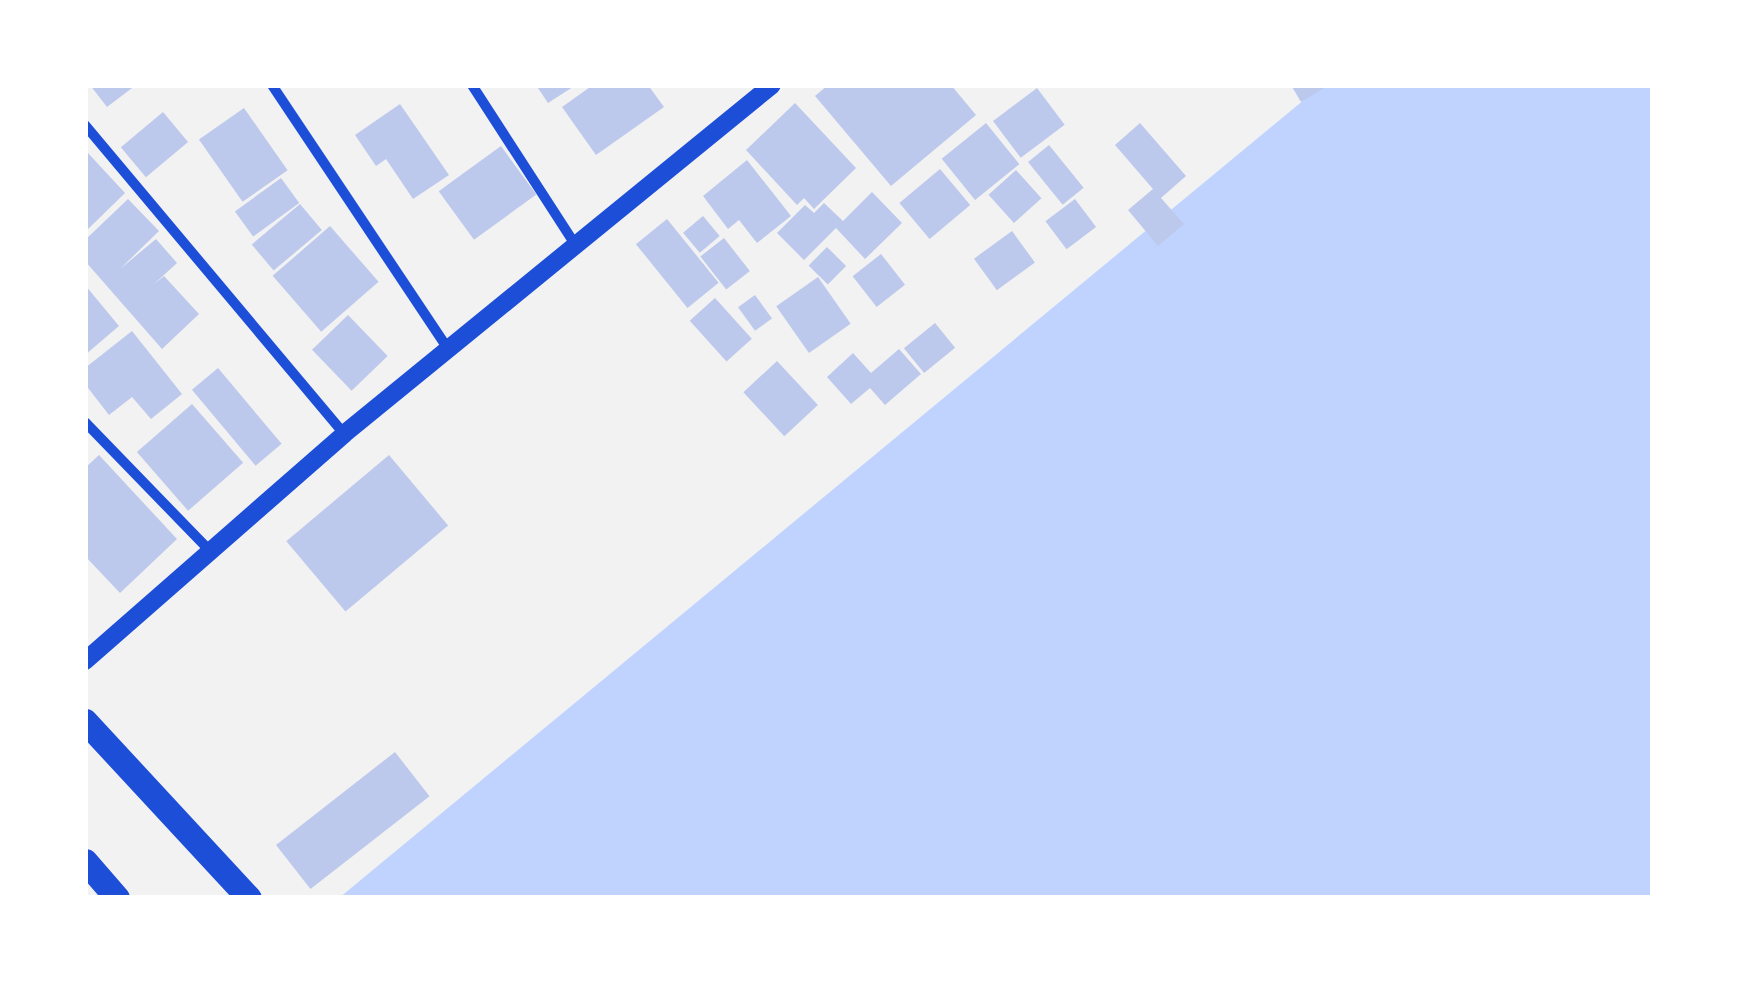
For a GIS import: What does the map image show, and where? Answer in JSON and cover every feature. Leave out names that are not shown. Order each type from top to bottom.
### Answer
[{"type":"main road","points":[[85,721],[249,898]]},
{"type":"main road","points":[[85,861],[117,898]]},
{"type":"street","points":[[272,85],[448,350]]},
{"type":"street","points":[[472,85],[577,247]]},
{"type":"street","points":[[85,661],[344,434],[577,247],[767,87]]},
{"type":"street","points":[[85,125],[344,434]]},
{"type":"street","points":[[85,422],[209,550]]},
{"type":"water","points":[[1322,85],[1653,85],[1653,898],[339,898]]},
{"type":"building","points":[[90,85],[136,85],[107,107]]},
{"type":"building","points":[[536,85],[576,85],[548,103]]},
{"type":"building","points":[[593,85],[648,85],[664,107],[596,155],[562,107]]},
{"type":"building","points":[[828,85],[951,85],[976,115],[891,186],[815,96]]},
{"type":"building","points":[[1291,85],[1329,85],[1301,102]]},
{"type":"building","points":[[1037,88],[1065,125],[1021,158],[993,121]]},
{"type":"building","points":[[795,103],[856,168],[814,209],[804,198],[797,205],[746,150]]},
{"type":"building","points":[[400,104],[449,175],[413,199],[386,159],[376,166],[355,135]]},
{"type":"building","points":[[244,108],[288,170],[243,202],[199,140]]},
{"type":"building","points":[[163,112],[188,142],[146,177],[121,147]]},
{"type":"building","points":[[986,123],[1019,164],[975,200],[942,159]]},
{"type":"building","points":[[1140,123],[1186,176],[1161,198],[1184,224],[1158,246],[1128,210],[1153,189],[1115,145]]},
{"type":"building","points":[[1049,145],[1084,188],[1063,205],[1028,162]]},
{"type":"building","points":[[501,146],[536,195],[474,240],[439,191]]},
{"type":"building","points":[[88,153],[125,193],[85,232],[85,156]]},
{"type":"building","points":[[747,160],[791,216],[757,243],[739,220],[728,229],[703,196]]},
{"type":"building","points":[[940,169],[970,205],[930,239],[899,203]]},
{"type":"building","points":[[1016,170],[1041,198],[1014,223],[989,195]]},
{"type":"building","points":[[281,178],[299,203],[253,237],[235,212]]},
{"type":"building","points":[[872,192],[902,223],[865,259],[836,228],[804,260],[777,233],[805,205],[814,213],[824,203],[843,221]]},
{"type":"building","points":[[128,199],[159,231],[120,269],[156,239],[177,263],[153,285],[164,276],[199,314],[162,349],[85,261],[85,240]]},
{"type":"building","points":[[1075,199],[1096,227],[1067,249],[1045,221]]},
{"type":"building","points":[[300,204],[322,230],[274,271],[252,244]]},
{"type":"building","points":[[703,216],[720,236],[700,253],[683,233]]},
{"type":"building","points":[[667,219],[719,283],[688,308],[636,244]]},
{"type":"building","points":[[330,226],[379,282],[321,332],[273,276]]},
{"type":"building","points":[[1012,231],[1035,263],[997,290],[974,259]]},
{"type":"building","points":[[724,238],[750,271],[726,290],[700,256]]},
{"type":"building","points":[[827,247],[846,266],[828,284],[809,265]]},
{"type":"building","points":[[881,254],[905,285],[877,307],[853,276]]},
{"type":"building","points":[[818,277],[851,324],[809,353],[776,306]]},
{"type":"building","points":[[85,285],[119,326],[85,355]]},
{"type":"building","points":[[755,295],[772,318],[755,331],[738,307]]},
{"type":"building","points":[[715,298],[752,339],[727,362],[690,321]]},
{"type":"building","points":[[348,315],[388,356],[352,391],[312,350]]},
{"type":"building","points":[[935,323],[955,348],[924,373],[904,348]]},
{"type":"building","points":[[132,331],[182,394],[151,419],[132,397],[109,415],[85,384],[85,368]]},
{"type":"building","points":[[899,349],[921,374],[885,405],[870,388],[851,404],[827,377],[853,353],[871,373]]},
{"type":"building","points":[[777,361],[818,405],[784,436],[743,392]]},
{"type":"building","points":[[218,368],[282,444],[256,466],[192,390]]},
{"type":"building","points":[[192,404],[243,463],[188,511],[137,452]]},
{"type":"building","points":[[99,455],[177,539],[120,593],[85,556],[85,468]]},
{"type":"building","points":[[389,455],[448,525],[345,612],[286,541]]},
{"type":"building","points":[[395,752],[429,796],[310,889],[276,845]]}]
